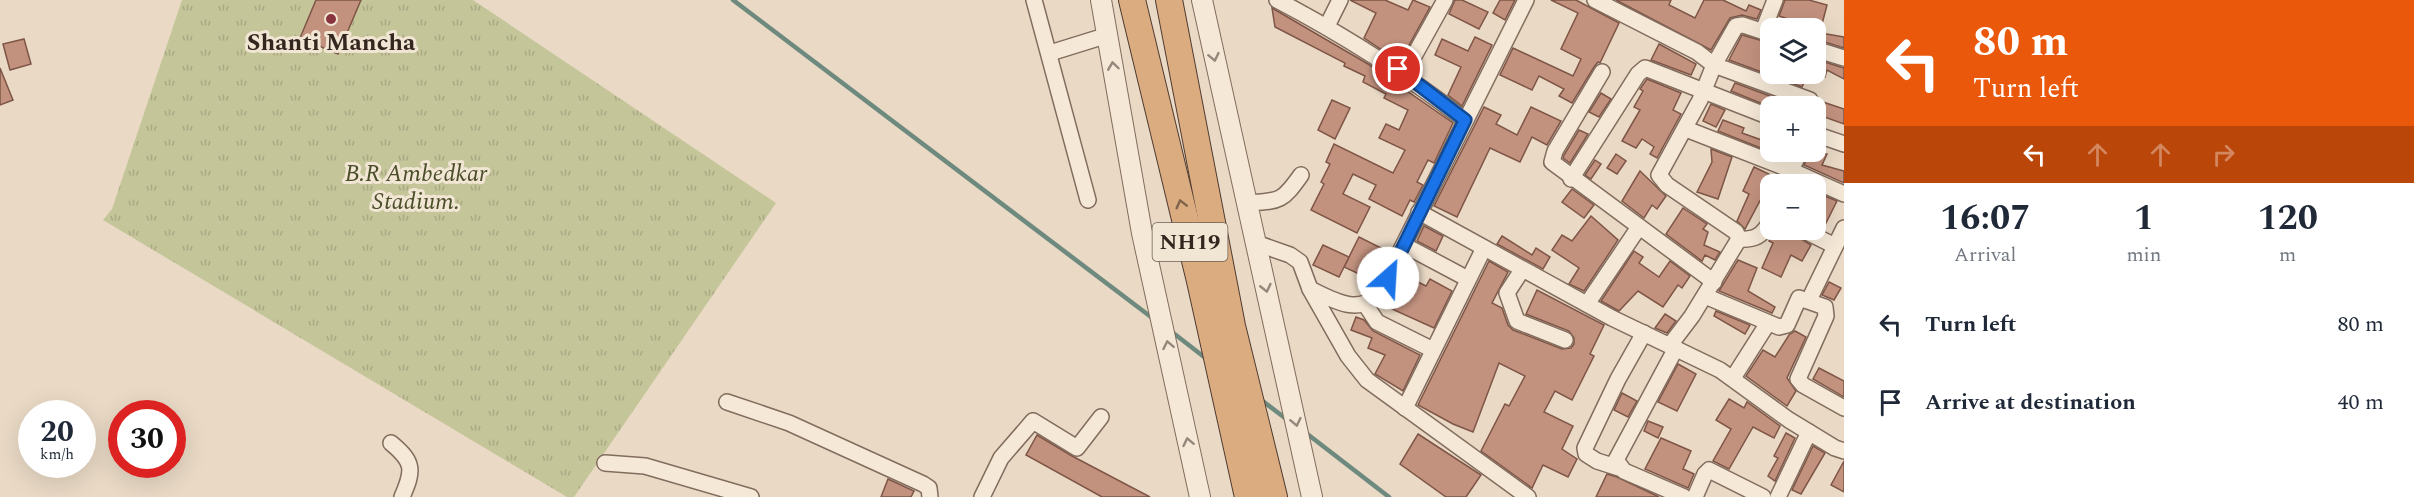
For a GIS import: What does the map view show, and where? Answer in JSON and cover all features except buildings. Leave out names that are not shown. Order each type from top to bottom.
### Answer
[{"type":"highway","name":"NH19","points":[[1132,0],[1219,363],[1248,497]]},
{"type":"highway","name":"NH19","points":[[1169,0],[1232,326],[1244,367],[1274,497]]},
{"type":"street","points":[[1034,0],[1088,200]]},
{"type":"street","points":[[1101,0],[1142,233],[1200,497]]},
{"type":"street","points":[[1202,0],[1312,497]]},
{"type":"street","points":[[1277,0],[1327,26],[1404,74],[1465,120]]},
{"type":"street","points":[[1327,26],[1340,0]]},
{"type":"street","points":[[1404,74],[1445,0]]},
{"type":"street","points":[[1310,289],[1349,305],[1365,304],[1374,300],[1380,292],[1526,0]]},
{"type":"street","points":[[1595,0],[1697,52],[1714,65],[1799,96]]},
{"type":"street","points":[[1770,18],[1775,0]]},
{"type":"street","points":[[1739,239],[1736,232],[1661,179],[1659,175],[1686,129],[1714,65],[1736,26],[1743,25],[1760,30]]},
{"type":"street","points":[[1050,53],[1108,35]]},
{"type":"street","points":[[1826,52],[1844,58]]},
{"type":"street","points":[[1571,179],[1642,69],[1649,68],[1760,113]]},
{"type":"street","points":[[1602,72],[1552,155],[1552,162],[1571,179],[1639,227],[1709,289],[1768,323],[1784,327],[1787,325],[1799,298],[1825,307],[1827,311],[1798,379],[1803,385],[1844,408]]},
{"type":"street","points":[[1686,129],[1789,174]]},
{"type":"street","points":[[1826,138],[1844,144]]},
{"type":"street","points":[[1247,202],[1274,202],[1286,196],[1301,175]]},
{"type":"street","points":[[1826,188],[1844,194]]},
{"type":"street","points":[[1419,212],[1522,270],[1733,378],[1809,432],[1844,451]]},
{"type":"street","points":[[1587,304],[1639,227]]},
{"type":"street","points":[[1809,300],[1841,236],[1826,234]]},
{"type":"street","points":[[1739,239],[1760,235]]},
{"type":"street","points":[[1619,468],[1616,460],[1618,454],[1673,347],[1739,239]]},
{"type":"street","points":[[1256,243],[1297,260],[1310,289],[1356,368],[1367,380],[1528,497]]},
{"type":"street","points":[[1404,245],[1468,279]]},
{"type":"street","points":[[1405,408],[1484,248]]},
{"type":"street","points":[[1522,270],[1507,293],[1514,317],[1522,323],[1565,340]]},
{"type":"street","points":[[1365,304],[1377,321],[1432,350]]},
{"type":"street","points":[[1733,378],[1768,323]]},
{"type":"street","points":[[1644,333],[1618,379],[1585,448],[1586,453],[1597,461],[1619,468],[1684,497]]},
{"type":"street","points":[[727,402],[789,423],[923,483],[929,488],[930,497]]},
{"type":"street","points":[[982,497],[1001,458],[1033,421],[1077,448],[1101,417]]},
{"type":"street","points":[[1778,497],[1809,432]]},
{"type":"street","points":[[391,443],[410,463],[411,469],[402,497]]},
{"type":"street","points":[[605,463],[645,466],[751,497]]},
{"type":"street","points":[[1695,497],[1709,470],[1763,497]]},
{"type":"green space","name":"B.R Ambedkar Stadium.","points":[[182,0],[473,0],[776,203],[574,497],[567,497],[103,220],[112,209]]},
{"type":"waterway","points":[[733,0],[1155,320]]},
{"type":"waterway","points":[[1172,332],[1208,360]]},
{"type":"waterway","points":[[1260,399],[1289,421]]},
{"type":"waterway","points":[[1306,433],[1389,497]]},
{"type":"place","name":"Shanti Mancha","points":[[331,19]]},
{"type":"route","points":[[1388,278],[1465,120],[1398,69]]}]
